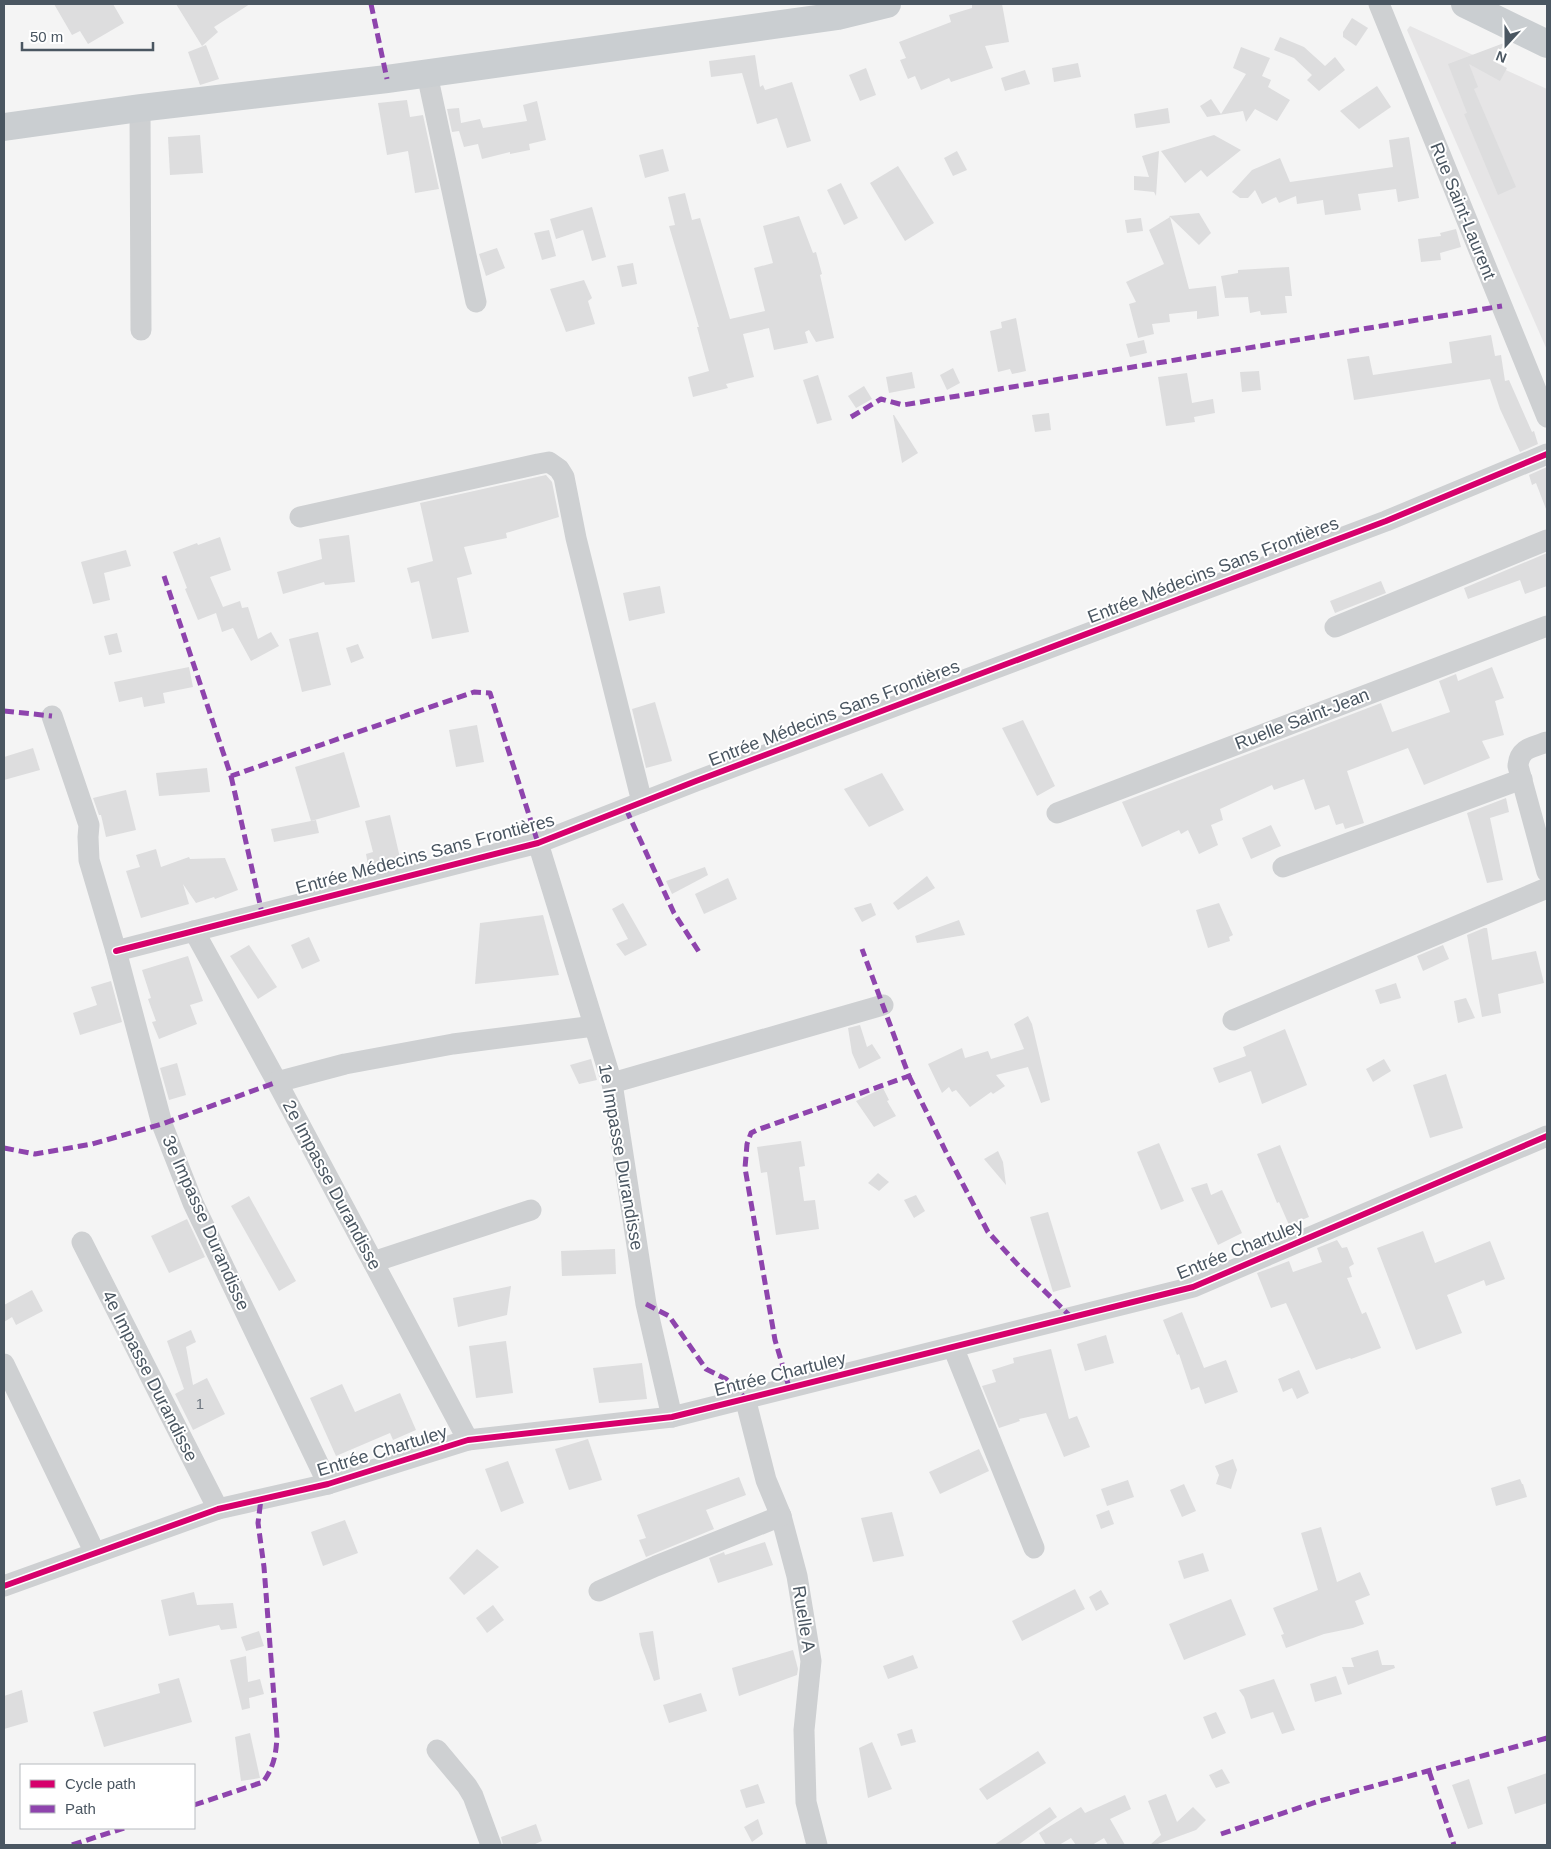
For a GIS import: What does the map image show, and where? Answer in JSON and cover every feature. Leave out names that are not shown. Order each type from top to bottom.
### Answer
[{"type":"main road","points":[[4,127],[140,108],[427,74],[833,10],[887,4]]},
{"type":"main road","points":[[1465,4],[1547,44]]},
{"type":"street","name":"Rue Saint-Laurent","points":[[1379,4],[1547,417]]},
{"type":"street","points":[[427,74],[476,302]]},
{"type":"street","points":[[140,108],[141,330]]},
{"type":"street","name":"Entrée Médecins Sans Frontières","points":[[116,950],[538,843],[1386,521],[1547,454]]},
{"type":"street","points":[[300,517],[538,464],[549,462],[558,469],[564,477],[576,538],[642,802]]},
{"type":"street","points":[[1335,627],[1547,540]]},
{"type":"street","name":"Ruelle Saint-Jean","points":[[1057,813],[1547,626]]},
{"type":"street","name":"3e Impasse Durandisse","points":[[52,716],[89,825],[89,860],[116,950],[165,1133],[193,1203],[328,1484]]},
{"type":"street","points":[[1547,742],[1524,751],[1519,757],[1518,766],[1547,872]]},
{"type":"street","points":[[1283,867],[1522,779]]},
{"type":"street","name":"1e Impasse Durandisse","points":[[538,843],[612,1083],[646,1304],[672,1417]]},
{"type":"street","points":[[1233,1020],[1547,888]]},
{"type":"street","name":"2e Impasse Durandisse","points":[[194,930],[468,1440]]},
{"type":"street","points":[[612,1083],[883,1005]]},
{"type":"street","points":[[277,1082],[345,1064],[453,1044],[594,1026]]},
{"type":"street","name":"Entrée Chartuley","points":[[4,1586],[218,1509],[328,1484],[468,1440],[672,1417],[1193,1287],[1547,1136]]},
{"type":"street","points":[[373,1262],[531,1210]]},
{"type":"street","name":"4e Impasse Durandisse","points":[[82,1242],[218,1509]]},
{"type":"street","points":[[953,1346],[1034,1548]]},
{"type":"street","points":[[4,1364],[95,1553]]},
{"type":"street","name":"Ruelle A","points":[[745,1398],[766,1480],[781,1516],[797,1576],[811,1661],[804,1730],[806,1802],[818,1845]]},
{"type":"street","points":[[599,1591],[781,1516]]},
{"type":"street","points":[[436,1750],[468,1786],[491,1845]]},
{"type":"shaded area","points":[[1410,26],[1547,89],[1547,350],[1407,30]]},
{"type":"building","points":[[54,4],[113,4],[124,23],[88,44],[80,31],[72,35]]},
{"type":"building","points":[[176,4],[250,4],[214,27],[218,32],[202,46]]},
{"type":"building","points":[[1002,4],[1009,42],[985,46],[993,68],[951,82],[949,78],[921,90],[915,76],[908,79],[900,60],[906,58],[899,42],[951,22],[949,15],[972,8],[972,5]]},
{"type":"building","points":[[1352,18],[1368,28],[1356,46],[1343,37],[1343,32]]},
{"type":"building","points":[[1280,37],[1304,47],[1325,66],[1335,57],[1345,70],[1319,91],[1307,80],[1312,75],[1294,58],[1274,50]]},
{"type":"building","points":[[1504,43],[1495,62],[1507,68],[1500,81],[1469,64],[1478,87],[1474,89],[1516,187],[1498,195],[1464,114],[1467,113],[1448,64]]},
{"type":"building","points":[[206,45],[219,79],[200,85],[188,52]]},
{"type":"building","points":[[1241,47],[1270,58],[1262,76],[1271,80],[1268,87],[1290,100],[1277,121],[1255,109],[1246,122],[1243,111],[1207,117],[1200,106],[1211,99],[1221,114],[1246,74],[1233,68]]},
{"type":"building","points":[[755,55],[760,87],[763,85],[765,90],[792,82],[811,141],[787,148],[777,118],[757,124],[742,73],[711,77],[709,61]]},
{"type":"building","points":[[1078,63],[1081,77],[1054,82],[1052,68]]},
{"type":"building","points":[[866,68],[876,95],[860,101],[849,75]]},
{"type":"building","points":[[1025,70],[1030,84],[1005,91],[1001,78]]},
{"type":"building","points":[[1377,86],[1391,107],[1359,129],[1340,111]]},
{"type":"building","points":[[407,100],[410,117],[423,115],[439,189],[415,193],[408,151],[387,155],[378,103]]},
{"type":"building","points":[[537,101],[546,140],[529,144],[530,150],[510,154],[510,152],[482,159],[478,144],[464,147],[459,131],[452,132],[447,109],[459,108],[461,123],[480,119],[483,128],[527,121],[523,105]]},
{"type":"building","points":[[1168,108],[1170,123],[1136,128],[1134,114]]},
{"type":"building","points":[[200,135],[203,173],[170,175],[168,137]]},
{"type":"building","points":[[1214,135],[1241,150],[1207,177],[1201,170],[1185,183],[1161,151]]},
{"type":"building","points":[[1409,137],[1419,198],[1398,202],[1396,189],[1358,194],[1361,210],[1325,215],[1323,200],[1297,204],[1296,196],[1279,203],[1276,197],[1262,204],[1255,190],[1248,198],[1240,198],[1232,192],[1252,170],[1280,158],[1290,182],[1393,167],[1389,140]]},
{"type":"building","points":[[663,149],[669,171],[645,178],[639,155]]},
{"type":"building","points":[[957,151],[967,170],[953,176],[944,158]]},
{"type":"building","points":[[1159,151],[1156,196],[1154,192],[1134,190],[1134,176],[1149,177],[1142,156]]},
{"type":"building","points":[[898,166],[934,223],[905,241],[870,183]]},
{"type":"building","points":[[841,183],[858,218],[844,225],[827,190]]},
{"type":"building","points":[[685,193],[692,220],[700,218],[730,319],[765,311],[754,268],[773,263],[763,226],[799,216],[813,253],[816,252],[834,338],[816,342],[809,330],[805,332],[808,343],[774,350],[769,328],[743,334],[754,377],[726,384],[728,388],[693,397],[688,377],[709,371],[697,327],[699,327],[669,226],[675,225],[668,197]]},
{"type":"building","points":[[592,207],[606,257],[592,261],[583,230],[556,239],[550,219]]},
{"type":"building","points":[[1199,213],[1211,233],[1199,245],[1169,216]]},
{"type":"building","points":[[1170,217],[1189,289],[1216,286],[1219,316],[1197,319],[1197,311],[1169,314],[1170,322],[1152,324],[1154,334],[1138,338],[1129,304],[1136,302],[1126,282],[1164,264],[1149,230]]},
{"type":"building","points":[[1141,218],[1143,231],[1127,233],[1125,220]]},
{"type":"building","points":[[1456,229],[1461,247],[1440,253],[1441,260],[1421,262],[1418,239],[1441,236],[1440,233]]},
{"type":"building","points":[[549,230],[556,256],[542,260],[534,233]]},
{"type":"building","points":[[497,248],[505,268],[486,276],[479,254]]},
{"type":"building","points":[[633,263],[637,284],[622,287],[617,266]]},
{"type":"building","points":[[1289,267],[1292,296],[1285,296],[1287,313],[1261,315],[1260,311],[1250,313],[1248,297],[1225,298],[1221,276],[1238,273],[1238,270]]},
{"type":"building","points":[[584,280],[592,298],[588,301],[595,324],[566,332],[550,289]]},
{"type":"building","points":[[1016,318],[1026,371],[1012,374],[1010,369],[998,372],[990,331],[1002,328],[1001,322]]},
{"type":"building","points":[[1491,335],[1495,356],[1501,355],[1505,381],[1509,380],[1532,432],[1534,431],[1538,444],[1520,452],[1500,409],[1490,379],[1354,400],[1347,359],[1369,356],[1373,375],[1452,363],[1449,342]]},
{"type":"building","points":[[1144,340],[1147,353],[1130,357],[1126,344]]},
{"type":"building","points":[[953,368],[960,383],[947,390],[940,375]]},
{"type":"building","points":[[1259,371],[1261,390],[1242,392],[1240,372]]},
{"type":"building","points":[[912,372],[915,388],[889,393],[886,377]]},
{"type":"building","points":[[1187,373],[1192,403],[1213,399],[1215,413],[1194,417],[1195,422],[1166,426],[1158,377]]},
{"type":"building","points":[[818,375],[832,420],[817,424],[803,380]]},
{"type":"building","points":[[864,386],[872,399],[856,408],[848,396]]},
{"type":"building","points":[[1049,413],[1051,430],[1035,432],[1032,415]]},
{"type":"building","points":[[893,415],[918,453],[902,463]]},
{"type":"building","points":[[1547,467],[1546,509],[1536,483],[1532,485],[1529,475]]},
{"type":"building","points":[[546,475],[552,482],[559,517],[506,533],[507,538],[464,547],[472,574],[457,578],[469,632],[432,639],[419,581],[411,583],[407,568],[433,561],[420,503]]},
{"type":"building","points":[[349,535],[355,582],[325,585],[324,582],[283,594],[277,572],[322,559],[319,539]]},
{"type":"building","points":[[220,537],[231,570],[210,577],[223,607],[240,601],[242,608],[248,607],[258,639],[271,632],[279,646],[251,661],[233,628],[222,632],[216,613],[198,620],[185,589],[187,588],[173,552]]},
{"type":"building","points":[[126,550],[131,566],[104,573],[110,600],[93,604],[81,562]]},
{"type":"building","points":[[1547,553],[1547,586],[1525,594],[1520,580],[1468,599],[1464,588]]},
{"type":"building","points":[[1381,581],[1386,593],[1335,613],[1330,601]]},
{"type":"building","points":[[660,586],[665,613],[629,621],[623,593]]},
{"type":"building","points":[[318,632],[331,685],[302,692],[289,639]]},
{"type":"building","points":[[117,633],[122,652],[109,655],[104,636]]},
{"type":"building","points":[[358,644],[364,658],[351,663],[346,648]]},
{"type":"building","points":[[189,667],[193,687],[163,693],[165,703],[144,707],[142,697],[119,702],[114,682]]},
{"type":"building","points":[[1492,667],[1504,698],[1495,701],[1504,735],[1482,741],[1490,758],[1424,785],[1408,748],[1347,771],[1364,823],[1345,829],[1343,823],[1336,825],[1329,805],[1315,810],[1304,779],[1274,790],[1272,785],[1220,809],[1223,820],[1211,825],[1218,845],[1199,854],[1188,830],[1181,834],[1179,830],[1142,847],[1122,802],[1381,703],[1392,732],[1450,712],[1439,681],[1456,674],[1458,681]]},
{"type":"building","points":[[655,702],[672,761],[646,768],[632,709]]},
{"type":"building","points":[[1023,720],[1055,786],[1037,796],[1002,728]]},
{"type":"building","points":[[477,725],[484,762],[456,767],[449,730]]},
{"type":"building","points":[[33,748],[40,770],[4,780],[4,757]]},
{"type":"building","points":[[344,752],[360,807],[311,821],[295,767]]},
{"type":"building","points":[[207,768],[210,792],[159,796],[156,773]]},
{"type":"building","points":[[882,773],[904,810],[869,827],[844,789]]},
{"type":"building","points":[[126,790],[136,830],[106,837],[101,815],[99,815],[93,798]]},
{"type":"building","points":[[1506,798],[1509,812],[1490,818],[1503,880],[1487,883],[1467,813]]},
{"type":"building","points":[[390,815],[401,862],[369,870],[366,854],[373,852],[365,821]]},
{"type":"building","points":[[316,820],[319,833],[274,842],[271,829]]},
{"type":"building","points":[[1271,825],[1281,846],[1251,859],[1242,838]]},
{"type":"building","points":[[156,849],[161,867],[189,857],[190,859],[225,858],[238,890],[215,899],[214,897],[196,903],[183,884],[189,904],[141,918],[126,871],[140,867],[136,855]]},
{"type":"building","points":[[705,867],[708,875],[672,894],[666,881]]},
{"type":"building","points":[[927,876],[935,888],[898,910],[893,903]]},
{"type":"building","points":[[728,878],[737,899],[704,914],[695,894]]},
{"type":"building","points":[[623,903],[647,945],[625,956],[616,944],[628,939],[612,909]]},
{"type":"building","points":[[871,903],[876,915],[862,922],[854,908]]},
{"type":"building","points":[[1219,903],[1233,935],[1229,937],[1230,941],[1208,948],[1196,910]]},
{"type":"building","points":[[543,915],[559,975],[475,984],[480,923]]},
{"type":"building","points":[[959,920],[965,935],[917,943],[915,936]]},
{"type":"building","points":[[1487,928],[1492,960],[1536,951],[1544,983],[1498,994],[1501,1013],[1482,1017],[1467,935]]},
{"type":"building","points":[[309,937],[320,961],[302,969],[291,945]]},
{"type":"building","points":[[249,945],[277,987],[258,999],[230,956]]},
{"type":"building","points":[[1443,945],[1449,959],[1423,971],[1417,956]]},
{"type":"building","points":[[188,956],[203,1001],[190,1005],[197,1024],[159,1039],[152,1022],[156,1021],[148,999],[151,998],[142,970]]},
{"type":"building","points":[[111,981],[122,1022],[80,1035],[73,1013],[97,1005],[91,987]]},
{"type":"building","points":[[1396,983],[1401,998],[1380,1004],[1375,990]]},
{"type":"building","points":[[1466,998],[1475,1018],[1458,1023],[1454,1001]]},
{"type":"building","points":[[1028,1016],[1032,1024],[1050,1100],[1041,1103],[1028,1067],[996,1075],[1005,1086],[993,1094],[991,1092],[970,1107],[956,1090],[952,1092],[949,1087],[942,1093],[928,1064],[962,1048],[965,1058],[988,1051],[991,1059],[1024,1049],[1014,1024]]},
{"type":"building","points":[[860,1025],[867,1047],[872,1044],[881,1058],[859,1069],[852,1053],[848,1028]]},
{"type":"building","points":[[1285,1029],[1307,1085],[1262,1104],[1251,1071],[1219,1083],[1213,1068],[1246,1056],[1243,1047]]},
{"type":"building","points":[[591,1059],[597,1080],[579,1084],[570,1065]]},
{"type":"building","points":[[1384,1059],[1391,1071],[1373,1082],[1366,1069]]},
{"type":"building","points":[[177,1063],[186,1095],[169,1100],[160,1068]]},
{"type":"building","points":[[1446,1074],[1463,1128],[1430,1138],[1413,1085]]},
{"type":"building","points":[[883,1088],[889,1100],[887,1101],[896,1116],[874,1127],[856,1101]]},
{"type":"building","points":[[801,1141],[805,1166],[799,1167],[804,1201],[815,1200],[819,1229],[776,1235],[767,1172],[761,1173],[757,1147]]},
{"type":"building","points":[[1159,1143],[1184,1201],[1161,1210],[1137,1152]]},
{"type":"building","points":[[1280,1145],[1309,1217],[1289,1225],[1279,1202],[1277,1203],[1257,1154]]},
{"type":"building","points":[[998,1151],[1003,1162],[1006,1185],[984,1159]]},
{"type":"building","points":[[878,1173],[889,1182],[879,1191],[868,1183]]},
{"type":"building","points":[[1207,1183],[1211,1195],[1222,1190],[1242,1233],[1218,1245],[1191,1188]]},
{"type":"building","points":[[916,1195],[925,1211],[914,1218],[904,1200]]},
{"type":"building","points":[[249,1196],[296,1281],[279,1291],[231,1206]]},
{"type":"building","points":[[1048,1212],[1071,1287],[1053,1292],[1030,1217]]},
{"type":"building","points":[[187,1219],[205,1257],[169,1273],[151,1236]]},
{"type":"building","points":[[1423,1231],[1435,1263],[1490,1241],[1505,1279],[1486,1286],[1484,1280],[1447,1295],[1462,1333],[1416,1350],[1377,1248]]},
{"type":"building","points":[[1337,1240],[1342,1248],[1347,1247],[1354,1264],[1349,1267],[1352,1277],[1347,1278],[1362,1314],[1366,1312],[1381,1348],[1316,1370],[1286,1303],[1271,1308],[1257,1273],[1289,1261],[1293,1272],[1322,1262],[1317,1248]]},
{"type":"building","points":[[615,1249],[616,1274],[562,1276],[561,1251]]},
{"type":"building","points":[[511,1286],[507,1315],[458,1327],[453,1298]]},
{"type":"building","points":[[32,1290],[43,1311],[16,1325],[12,1317],[4,1322],[4,1305]]},
{"type":"building","points":[[1182,1312],[1204,1368],[1226,1360],[1238,1392],[1205,1404],[1199,1387],[1191,1390],[1179,1354],[1177,1355],[1163,1320]]},
{"type":"building","points":[[191,1330],[196,1342],[186,1347],[193,1385],[207,1378],[225,1414],[193,1430],[175,1394],[184,1389],[167,1341]]},
{"type":"building","points":[[1106,1335],[1114,1363],[1085,1371],[1077,1344]]},
{"type":"building","points":[[506,1341],[513,1393],[476,1398],[469,1346]]},
{"type":"building","points":[[1051,1349],[1069,1419],[1077,1416],[1090,1447],[1064,1457],[1046,1413],[1019,1419],[1020,1421],[999,1428],[982,1386],[996,1382],[992,1370],[1014,1363],[1013,1358]]},
{"type":"building","points":[[642,1363],[647,1399],[599,1403],[593,1368]]},
{"type":"building","points":[[1299,1370],[1309,1393],[1297,1399],[1292,1388],[1283,1392],[1278,1379]]},
{"type":"building","points":[[342,1384],[355,1412],[400,1393],[416,1430],[393,1440],[390,1433],[336,1456],[310,1398]]},
{"type":"building","points":[[588,1439],[602,1480],[569,1490],[555,1449]]},
{"type":"building","points":[[979,1449],[989,1471],[940,1494],[929,1472]]},
{"type":"building","points":[[1233,1459],[1237,1470],[1231,1489],[1216,1484],[1219,1475],[1215,1466]]},
{"type":"building","points":[[508,1461],[524,1503],[501,1512],[485,1469]]},
{"type":"building","points":[[739,1477],[746,1495],[706,1510],[714,1529],[646,1557],[639,1540],[646,1538],[637,1515]]},
{"type":"building","points":[[1520,1479],[1527,1497],[1496,1506],[1491,1488]]},
{"type":"building","points":[[1128,1480],[1134,1497],[1107,1506],[1101,1489]]},
{"type":"building","points":[[1184,1484],[1196,1511],[1182,1517],[1170,1490]]},
{"type":"building","points":[[1109,1510],[1114,1524],[1101,1529],[1096,1515]]},
{"type":"building","points":[[892,1512],[904,1556],[873,1562],[861,1518]]},
{"type":"building","points":[[345,1520],[358,1553],[323,1566],[311,1532]]},
{"type":"building","points":[[1321,1527],[1337,1582],[1360,1572],[1370,1595],[1355,1601],[1364,1624],[1324,1634],[1286,1648],[1281,1635],[1284,1634],[1273,1608],[1318,1590],[1301,1533]]},
{"type":"building","points":[[765,1542],[773,1565],[718,1583],[709,1558],[724,1552],[725,1555]]},
{"type":"building","points":[[477,1549],[499,1567],[464,1595],[449,1578]]},
{"type":"building","points":[[1203,1553],[1209,1571],[1184,1579],[1178,1561]]},
{"type":"building","points":[[1075,1589],[1085,1609],[1022,1641],[1012,1621]]},
{"type":"building","points":[[1101,1590],[1109,1604],[1096,1611],[1089,1597]]},
{"type":"building","points":[[194,1592],[197,1605],[233,1603],[237,1628],[221,1630],[219,1625],[169,1636],[161,1600]]},
{"type":"building","points":[[1231,1599],[1246,1635],[1184,1660],[1169,1624]]},
{"type":"building","points":[[493,1605],[504,1620],[487,1633],[476,1618]]},
{"type":"building","points":[[259,1631],[264,1646],[246,1651],[241,1637]]},
{"type":"building","points":[[653,1631],[660,1679],[654,1681],[641,1645],[639,1633]]},
{"type":"building","points":[[793,1650],[798,1669],[797,1675],[739,1696],[732,1668]]},
{"type":"building","points":[[1378,1650],[1382,1665],[1394,1665],[1395,1668],[1348,1685],[1342,1667],[1354,1667],[1351,1658]]},
{"type":"building","points":[[913,1655],[918,1668],[888,1679],[883,1666]]},
{"type":"building","points":[[246,1656],[248,1682],[260,1679],[264,1694],[249,1698],[250,1708],[242,1710],[230,1660]]},
{"type":"building","points":[[1336,1676],[1342,1694],[1315,1702],[1310,1684]]},
{"type":"building","points":[[179,1678],[192,1722],[104,1747],[93,1712],[160,1693],[158,1684]]},
{"type":"building","points":[[1274,1679],[1295,1730],[1282,1734],[1273,1712],[1251,1719],[1244,1697],[1239,1690]]},
{"type":"building","points":[[22,1690],[28,1722],[4,1729],[4,1696]]},
{"type":"building","points":[[701,1693],[707,1711],[669,1723],[663,1705]]},
{"type":"building","points":[[1216,1712],[1226,1733],[1212,1739],[1203,1717]]},
{"type":"building","points":[[912,1729],[916,1742],[901,1746],[897,1734]]},
{"type":"building","points":[[250,1733],[260,1778],[241,1781],[235,1737]]},
{"type":"building","points":[[872,1742],[892,1789],[868,1798],[859,1748]]},
{"type":"building","points":[[1038,1751],[1046,1763],[987,1800],[979,1789]]},
{"type":"building","points":[[1222,1769],[1230,1783],[1216,1788],[1209,1775]]},
{"type":"building","points":[[1547,1773],[1547,1803],[1515,1814],[1507,1787]]},
{"type":"building","points":[[1469,1779],[1483,1824],[1468,1829],[1452,1785]]},
{"type":"building","points":[[758,1784],[765,1803],[746,1808],[740,1790]]},
{"type":"building","points":[[1166,1794],[1177,1822],[1193,1807],[1206,1820],[1196,1830],[1155,1845],[1150,1845],[1161,1835],[1148,1801]]},
{"type":"building","points":[[1125,1795],[1131,1809],[1110,1819],[1125,1845],[1108,1845],[1104,1838],[1092,1845],[1076,1845],[1071,1838],[1059,1845],[1046,1845],[1039,1833],[1081,1807],[1085,1813]]},
{"type":"building","points":[[1050,1807],[1057,1817],[1018,1845],[994,1845]]},
{"type":"building","points":[[758,1819],[763,1834],[752,1842],[744,1827]]},
{"type":"building","points":[[536,1824],[542,1841],[533,1845],[503,1845],[501,1837]]},
{"type":"marked path","points":[[371,4],[387,79]]},
{"type":"marked path","points":[[851,417],[881,399],[903,405],[1502,306]]},
{"type":"marked path","points":[[164,576],[231,776],[474,692],[490,693],[538,843]]},
{"type":"marked path","points":[[4,711],[52,716]]},
{"type":"marked path","points":[[231,776],[262,913]]},
{"type":"marked path","points":[[626,809],[674,913],[701,955]]},
{"type":"marked path","points":[[789,1387],[775,1340],[745,1168],[747,1144],[751,1133],[757,1130],[909,1076],[862,949]]},
{"type":"marked path","points":[[909,1076],[988,1232],[1019,1266],[1071,1317]]},
{"type":"marked path","points":[[4,1148],[35,1154],[92,1144],[162,1124],[277,1082]]},
{"type":"marked path","points":[[646,1304],[669,1316],[706,1369],[726,1379],[745,1398]]},
{"type":"marked path","points":[[195,1805],[263,1782],[270,1771],[275,1755],[277,1737],[264,1567],[258,1523],[261,1499]]},
{"type":"marked path","points":[[1221,1834],[1316,1802],[1547,1738]]},
{"type":"marked path","points":[[1429,1771],[1454,1845]]},
{"type":"marked path","points":[[72,1845],[121,1829]]},
{"type":"cycle path","points":[[116,951],[538,843],[696,781],[1386,521],[1547,454]]},
{"type":"cycle path","points":[[4,1586],[218,1509],[328,1484],[468,1440],[672,1417],[1193,1287],[1547,1136]]}]
